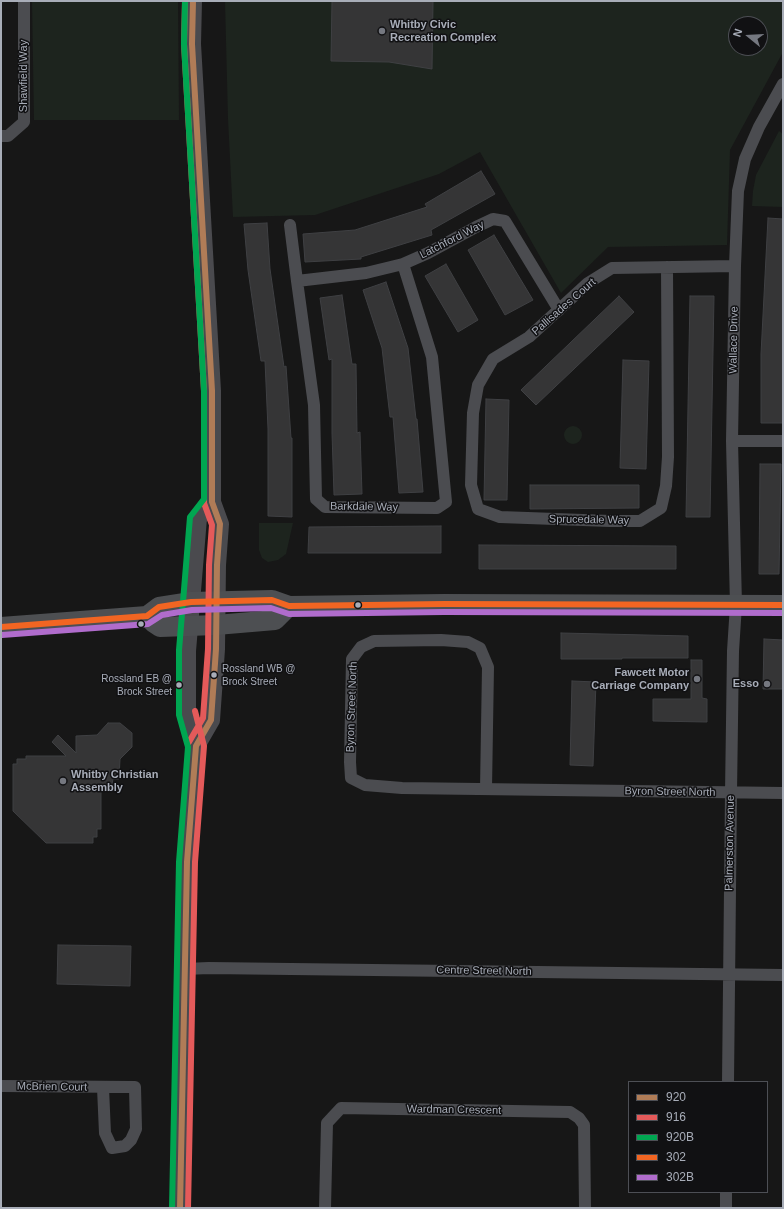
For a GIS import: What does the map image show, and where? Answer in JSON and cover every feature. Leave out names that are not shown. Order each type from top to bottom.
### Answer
[{"type":"main road","points":[[193,1],[192,44],[212,392],[212,502],[220,524],[211,720],[196,746]]},
{"type":"main road","points":[[180,1208],[187,862],[196,746],[187,714],[189,625],[198,518],[212,502]]},
{"type":"main road","points":[[1,628],[147,616],[159,606],[191,602],[217,601],[272,600],[289,606],[444,604],[783,605]]},
{"type":"main road","points":[[147,616],[160,627],[216,625],[275,620],[289,606]]},
{"type":"street","name":"Shawfield Way","points":[[1,136],[8,136],[24,122],[24,1]]},
{"type":"street","name":"Wallace Drive","points":[[736,605],[732,441],[738,191],[745,159],[759,127],[783,84]]},
{"type":"street","name":"Latchford Way","points":[[297,281],[366,273],[403,264],[428,253],[493,219],[505,221],[559,310]]},
{"type":"street","name":"Barkdale Way","points":[[290,224],[314,405],[316,499],[325,507],[437,508],[446,502],[432,357],[403,264]]},
{"type":"street","name":"Pallisades Court","points":[[493,359],[529,337],[588,283],[612,268],[735,266]]},
{"type":"street","name":"Sprucedale Way","points":[[493,359],[478,385],[473,413],[471,485],[478,509],[500,517],[640,521],[661,508],[666,486],[668,362],[667,267]]},
{"type":"street","points":[[732,441],[783,441]]},
{"type":"street","name":"Palmerston Avenue","points":[[728,1081],[731,793],[736,605]]},
{"type":"street","name":"Byron Street North","points":[[486,789],[488,667],[480,648],[468,642],[433,640],[374,641],[361,648],[352,659],[350,762],[351,778],[365,786],[402,788],[783,793]]},
{"type":"street","name":"Centre Street North","points":[[185,969],[209,968],[783,975]]},
{"type":"street","name":"McBrien Court","points":[[1,1086],[103,1088],[135,1087],[136,1129],[131,1140],[125,1146],[112,1148],[106,1133],[103,1088]]},
{"type":"street","name":"Wardman Crescent","points":[[325,1208],[327,1123],[342,1108],[570,1112],[579,1118],[584,1125],[585,1208]]},
{"type":"street","points":[[726,1193],[726,1208]]},
{"type":"shaded area","points":[[32,1],[178,1],[179,120],[34,120]]},
{"type":"shaded area","points":[[225,1],[783,1],[783,52],[730,150],[727,245],[608,247],[561,293],[480,152],[439,174],[315,215],[233,217],[228,119]]},
{"type":"shaded area","points":[[779,131],[783,134],[783,207],[752,206],[756,175]]},
{"type":"shaded area","points":[[573,426],[579,429],[582,435],[579,441],[573,444],[567,441],[564,435],[567,429]]},
{"type":"shaded area","points":[[259,523],[293,523],[286,554],[278,560],[268,562],[262,558],[259,550]]},
{"type":"building","name":"Whitby Civic Recreation Complex","points":[[332,1],[433,1],[432,69],[389,62],[331,61]]},
{"type":"building","points":[[481,171],[495,194],[431,230],[432,235],[361,257],[361,259],[305,262],[303,234],[355,230],[427,207],[425,204]]},
{"type":"building","points":[[768,218],[783,219],[783,423],[761,423],[761,354]]},
{"type":"building","points":[[267,223],[270,269],[284,367],[286,366],[292,438],[292,517],[268,516],[268,429],[265,361],[261,361],[248,270],[244,224]]},
{"type":"building","points":[[494,235],[533,300],[505,315],[468,250]]},
{"type":"building","points":[[446,264],[478,320],[458,332],[425,276]]},
{"type":"building","points":[[386,282],[408,348],[417,419],[423,492],[399,493],[393,417],[390,417],[382,348],[363,290]]},
{"type":"building","points":[[342,295],[352,364],[356,364],[357,433],[360,432],[362,494],[334,495],[332,359],[329,360],[320,298]]},
{"type":"building","points":[[619,296],[634,312],[536,405],[521,390]]},
{"type":"building","points":[[690,296],[714,296],[710,517],[686,517]]},
{"type":"building","points":[[623,360],[649,361],[646,469],[620,468]]},
{"type":"building","points":[[486,399],[509,400],[507,500],[484,500]]},
{"type":"building","points":[[760,464],[781,464],[779,574],[759,574]]},
{"type":"building","points":[[530,485],[639,485],[639,508],[530,509]]},
{"type":"building","points":[[441,526],[441,553],[308,553],[309,527]]},
{"type":"building","points":[[479,545],[676,546],[676,569],[479,569]]},
{"type":"building","points":[[561,633],[688,636],[688,658],[561,659]]},
{"type":"building","points":[[764,639],[783,640],[783,689],[763,689]]},
{"type":"building","name":"Fawcett Motor Carriage Company","points":[[691,660],[702,660],[702,698],[707,699],[707,722],[653,721],[653,699],[691,699]]},
{"type":"building","points":[[572,681],[596,682],[593,766],[570,765]]},
{"type":"building","name":"Whitby Christian Assembly","points":[[108,723],[120,723],[132,733],[132,747],[120,759],[119,779],[113,779],[112,784],[109,784],[101,791],[101,829],[97,829],[97,837],[93,837],[93,843],[46,843],[13,811],[13,764],[17,764],[17,759],[26,759],[26,756],[66,756],[52,742],[58,735],[76,753],[76,736],[97,735]]},
{"type":"building","points":[[58,945],[131,946],[130,986],[57,984]]},
{"type":"transit line","name":"916","points":[[185,1],[184,44],[204,391],[204,503],[212,525],[209,565],[208,649],[203,718],[189,742]]},
{"type":"transit line","name":"920B","points":[[172,1208],[179,862],[188,747],[179,715],[179,650],[190,517],[204,499],[204,391],[184,44],[185,1]]},
{"type":"transit line","name":"920","points":[[180,1208],[187,862],[196,746],[211,720],[216,649],[217,565],[220,524],[212,502],[212,391],[192,44],[193,1]]},
{"type":"transit line","name":"302","points":[[1,627],[147,616],[159,607],[191,602],[272,600],[289,606],[444,604],[783,605]]},
{"type":"transit line","name":"302B","points":[[2,635],[148,624],[162,615],[192,610],[271,608],[289,614],[444,612],[783,613]]},
{"type":"transit line","name":"916","points":[[188,1208],[195,862],[204,746],[195,711]]},
{"type":"place","name":"Whitby Civic Recreation Complex","points":[[382,31]]},
{"type":"place","name":"Rossland WB @ Brock Street","points":[[214,675]]},
{"type":"place","name":"Fawcett Motor Carriage Company","points":[[697,679]]},
{"type":"place","name":"Esso","points":[[767,684]]},
{"type":"place","name":"Rossland EB @ Brock Street","points":[[179,685]]},
{"type":"place","name":"Whitby Christian Assembly","points":[[63,781]]}]
